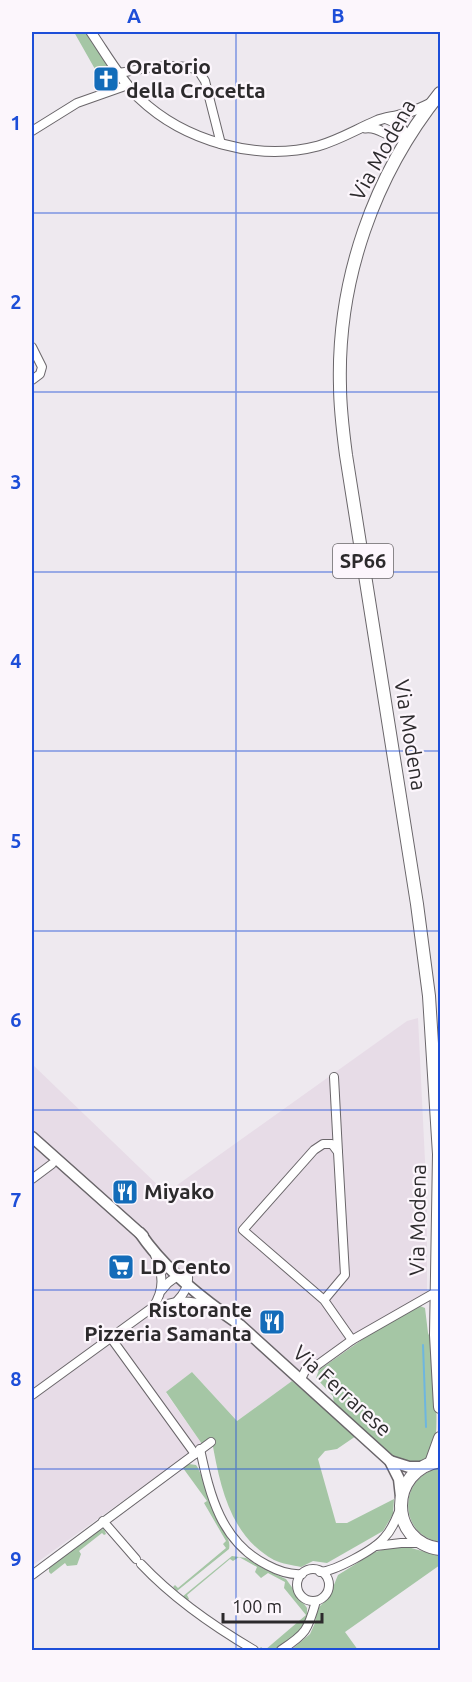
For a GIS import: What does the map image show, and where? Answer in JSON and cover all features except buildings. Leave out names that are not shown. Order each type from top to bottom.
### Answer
[{"type":"main road","name":"Via Modena","points":[[437,98],[408,138],[393,164],[367,220],[352,274],[342,336],[340,397],[346,455],[427,972],[439,1154],[436,1292],[437,1364],[441,1407]]},
{"type":"main road","name":"Via Ferrarese","points":[[32,1137],[54,1162],[152,1242],[213,1307],[240,1325],[390,1461],[399,1479],[401,1504]]},
{"type":"main road","name":"Via Ferrarese","points":[[140,1233],[153,1251],[235,1317],[240,1325]]},
{"type":"main road","points":[[438,1550],[415,1538],[405,1525],[401,1504],[408,1480],[432,1464],[441,1438]]},
{"type":"main road","name":"Via Ferrarese","points":[[390,1461],[409,1467],[432,1464]]},
{"type":"street","points":[[91,32],[128,85],[150,107],[186,130],[221,144],[259,150],[300,150],[327,143],[384,118],[409,113],[437,98]]},
{"type":"street","points":[[119,73],[169,67],[198,70],[205,81],[221,144]]},
{"type":"street","points":[[32,131],[77,103],[128,85]]},
{"type":"street","points":[[359,130],[371,128],[397,139],[408,138],[399,124],[384,118]]},
{"type":"street","points":[[384,134],[392,144],[393,164]]},
{"type":"street","points":[[32,347],[40,361],[42,371],[32,380]]},
{"type":"street","points":[[324,1300],[345,1275],[334,1077]]},
{"type":"street","points":[[339,1152],[332,1144],[323,1144],[314,1150],[243,1230],[324,1300],[352,1340]]},
{"type":"street","points":[[32,1179],[54,1162]]},
{"type":"street","points":[[153,1251],[162,1274],[160,1292]]},
{"type":"street","points":[[32,1395],[153,1307],[160,1292],[169,1281],[185,1279],[185,1293],[177,1301]]},
{"type":"street","points":[[301,1379],[306,1370],[316,1366],[352,1340],[436,1292]]},
{"type":"street","points":[[143,1315],[160,1306],[177,1301],[195,1301],[213,1307]]},
{"type":"street","points":[[111,1338],[204,1466],[214,1505],[227,1530],[253,1557],[291,1575],[302,1574],[309,1570],[320,1572],[342,1566],[375,1547],[390,1531],[401,1504]]},
{"type":"street","points":[[32,1575],[211,1442]]},
{"type":"street","points":[[195,1454],[204,1466]]},
{"type":"street","points":[[103,1521],[138,1561],[176,1598],[218,1629],[254,1650]]},
{"type":"street","points":[[375,1547],[422,1543]]},
{"type":"street","points":[[306,1600],[316,1601],[326,1594],[329,1585],[342,1566]]},
{"type":"street","points":[[281,1571],[292,1581],[306,1600],[312,1617]]},
{"type":"street","points":[[320,1572],[326,1577],[329,1585]]},
{"type":"street","points":[[298,1589],[297,1583],[302,1574]]},
{"type":"street","points":[[281,1650],[298,1639],[307,1628],[316,1601]]},
{"type":"shaded area","points":[[418,1018],[427,1202],[427,1301],[319,1370],[292,1381],[237,1421],[192,1372],[166,1393],[202,1444],[32,1566],[32,1064],[166,1193],[407,1021]]},
{"type":"green space","points":[[74,32],[87,32],[120,77],[112,81],[109,74],[100,78]]},
{"type":"green space","points":[[420,1306],[425,1308],[428,1333],[432,1342],[436,1428],[431,1454],[418,1462],[408,1462],[390,1455],[365,1435],[334,1405],[333,1396],[316,1378],[319,1370],[363,1339]]},
{"type":"green space","points":[[192,1372],[237,1421],[292,1381],[356,1436],[337,1449],[325,1451],[318,1459],[336,1523],[347,1523],[394,1499],[393,1514],[383,1531],[327,1563],[313,1561],[301,1567],[274,1560],[259,1550],[237,1524],[229,1508],[212,1441],[202,1444],[166,1392]]},
{"type":"green space","points":[[189,1464],[196,1465],[198,1468],[214,1512],[227,1537],[229,1549],[177,1591],[173,1587],[175,1585],[178,1588],[226,1548],[223,1544],[226,1541],[204,1503],[207,1501],[183,1468]]},
{"type":"green space","points":[[440,1468],[440,1542],[426,1537],[416,1529],[410,1518],[408,1505],[410,1493],[416,1482],[426,1473]]},
{"type":"green space","points":[[104,1529],[106,1534],[102,1533],[79,1551],[81,1554],[77,1565],[67,1566],[65,1563],[51,1574],[49,1572],[49,1568],[99,1530]]},
{"type":"green space","points":[[404,1546],[440,1556],[440,1565],[345,1632],[358,1650],[291,1650],[310,1634],[315,1623],[317,1609],[329,1597],[338,1575],[375,1552]]},
{"type":"green space","points":[[232,1556],[239,1557],[233,1561],[230,1559],[187,1595],[188,1600],[182,1597]]},
{"type":"green space","points":[[239,1557],[246,1558],[286,1579],[307,1608],[307,1620],[298,1635],[276,1650],[265,1650],[306,1615],[284,1588],[285,1582],[268,1573],[261,1578],[255,1572],[257,1567]]},
{"type":"waterway","points":[[423,1345],[426,1427]]},
{"type":"place","name":"Oratorio della Crocetta","points":[[106,79]]},
{"type":"place","name":"Miyako","points":[[125,1192]]},
{"type":"place","name":"LD Cento","points":[[121,1267]]},
{"type":"place","name":"Ristorante Pizzeria Samanta","points":[[272,1322]]}]
